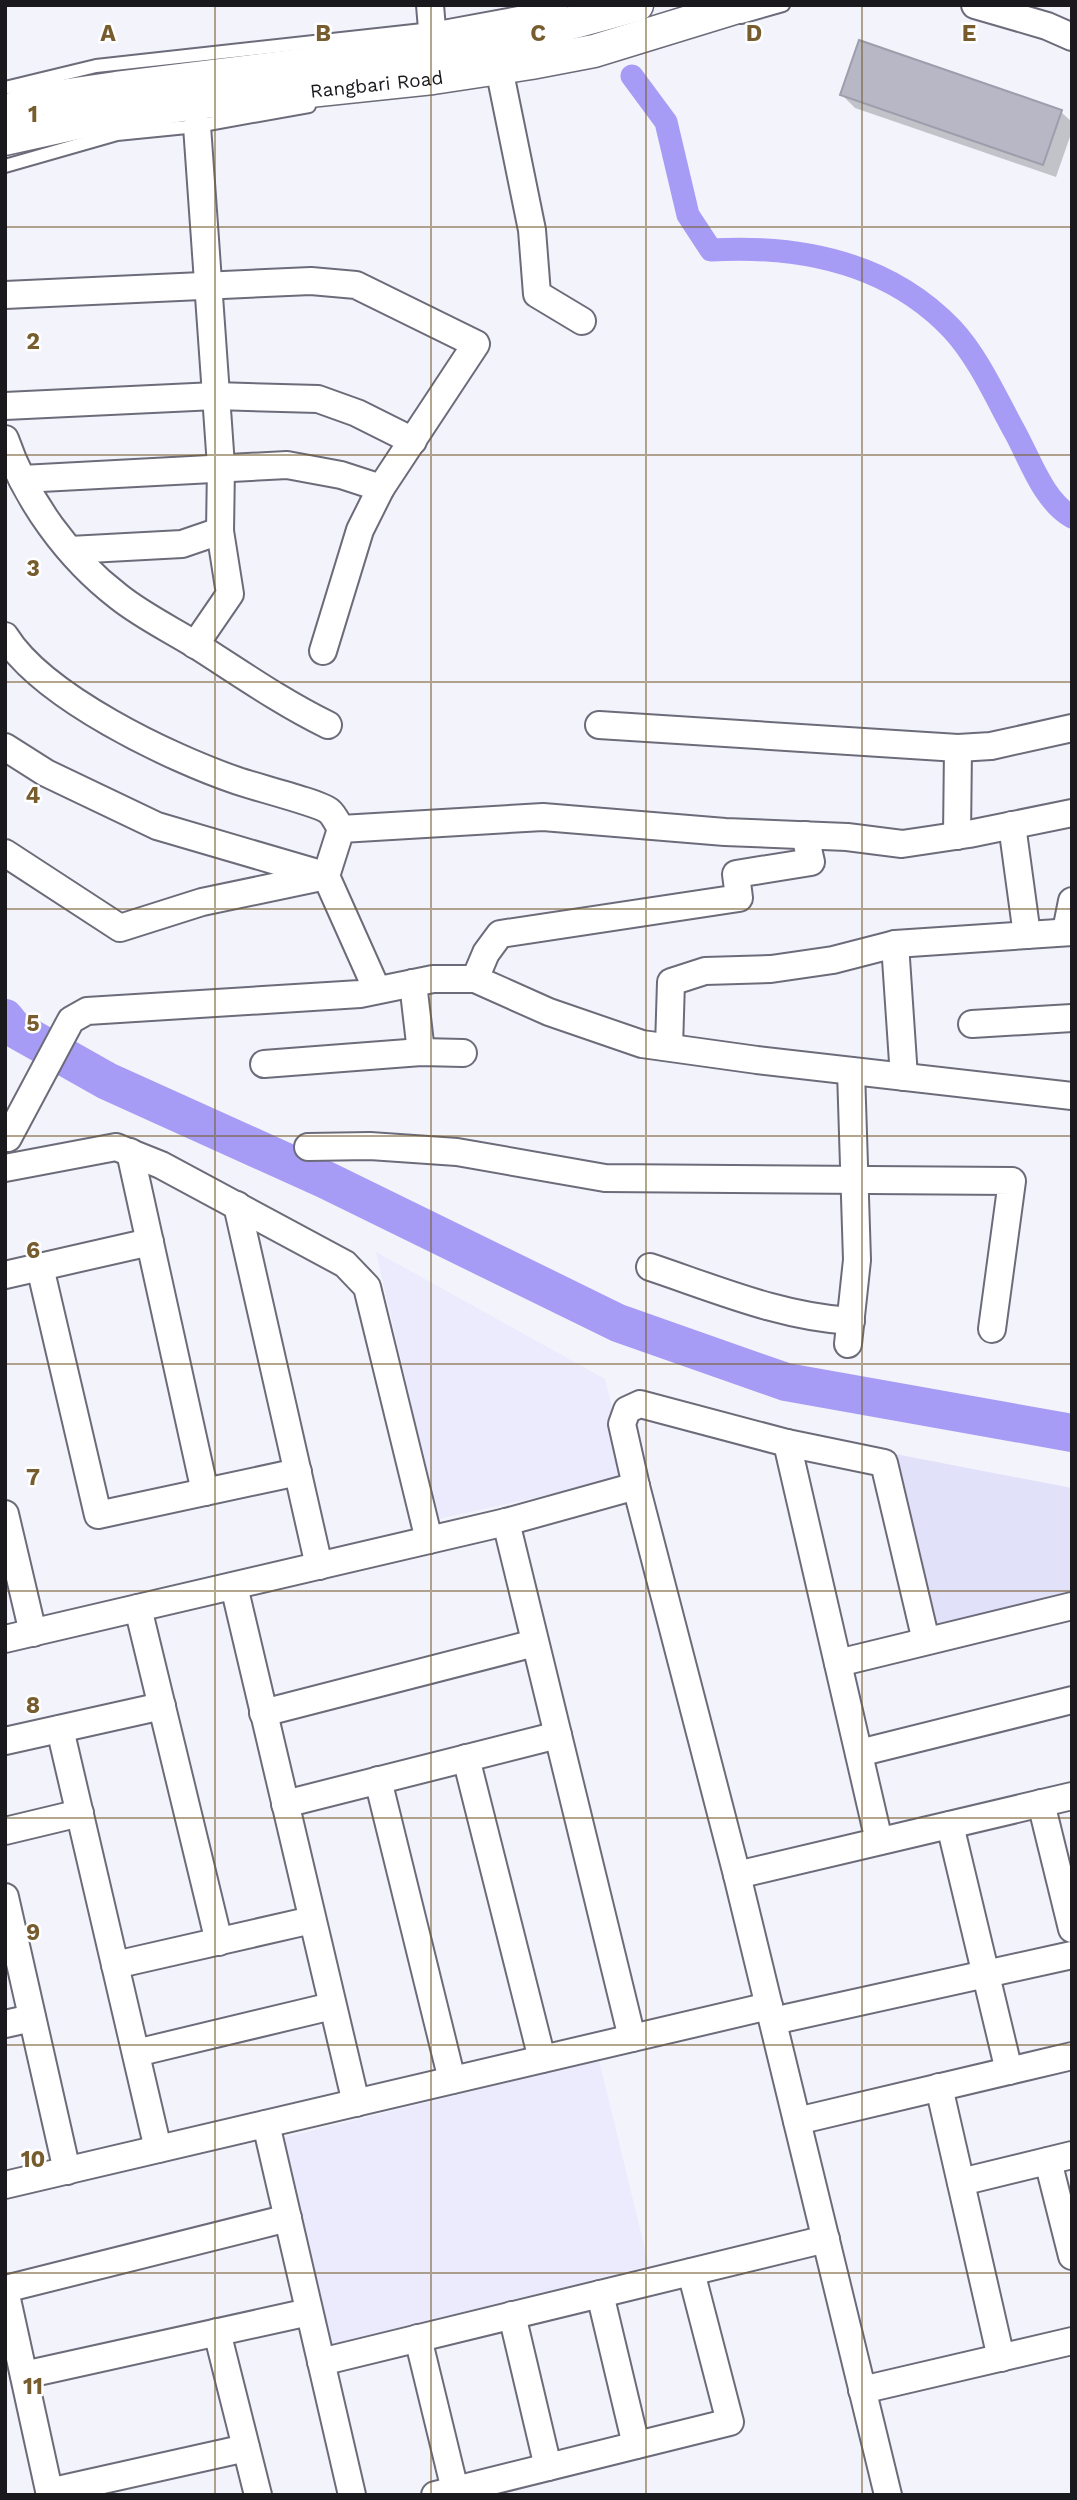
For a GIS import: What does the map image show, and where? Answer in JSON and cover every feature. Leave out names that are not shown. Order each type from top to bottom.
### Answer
[{"type":"street","name":"Rangbari Road","points":[[5,112],[34,100],[432,49],[533,33],[637,5]]},
{"type":"street","name":"Rangbari Road","points":[[5,139],[91,120],[195,103],[433,78],[543,61],[594,51],[744,5]]},
{"type":"street","points":[[975,5],[1060,23],[1072,37]]},
{"type":"street","points":[[501,78],[532,230],[537,294],[582,321]]},
{"type":"street","points":[[195,645],[230,594],[220,531],[221,466],[206,285],[197,126]]},
{"type":"street","points":[[5,295],[311,281],[356,285],[476,344],[381,488],[360,530],[323,651]]},
{"type":"street","points":[[5,406],[215,397],[318,399],[357,413],[413,441]]},
{"type":"street","points":[[5,439],[22,479],[70,550],[92,574],[121,598],[290,706],[328,725]]},
{"type":"street","points":[[22,479],[221,466],[287,465],[341,475],[381,488]]},
{"type":"street","points":[[70,550],[182,544],[220,531]]},
{"type":"street","points":[[5,636],[14,650],[64,695],[132,734],[234,780],[329,811],[341,829]]},
{"type":"street","points":[[599,725],[958,748],[991,746],[1072,728]]},
{"type":"street","points":[[5,747],[46,773],[157,825],[326,876]]},
{"type":"street","points":[[957,836],[958,748]]},
{"type":"street","points":[[341,829],[543,817],[902,844],[1072,813]]},
{"type":"street","points":[[1012,825],[1027,934]]},
{"type":"street","points":[[341,829],[326,876],[377,990]]},
{"type":"street","points":[[475,979],[486,953],[499,934],[739,898],[736,874],[811,862],[805,835]]},
{"type":"street","points":[[5,853],[120,928],[202,902],[326,876]]},
{"type":"street","points":[[669,1047],[671,982],[705,971],[771,969],[833,960],[895,944],[1069,931],[1072,901]]},
{"type":"street","points":[[895,944],[904,1077]]},
{"type":"street","points":[[429,1540],[367,1287],[345,1264],[237,1205],[116,1147],[13,1166],[7,1135],[26,1109],[71,1020],[87,1011],[360,994],[433,979],[475,979],[550,1012],[642,1044],[1072,1096]]},
{"type":"street","points":[[413,983],[421,1052]]},
{"type":"street","points":[[972,1024],[1072,1018]]},
{"type":"street","points":[[264,1065],[421,1052],[463,1053]]},
{"type":"street","points":[[650,1267],[850,1332],[857,1260],[850,1071]]},
{"type":"street","points":[[308,1147],[370,1146],[457,1152],[605,1178],[855,1182],[1012,1181],[992,1329]]},
{"type":"street","points":[[130,1152],[205,1492]]},
{"type":"street","points":[[237,1205],[319,1566]]},
{"type":"street","points":[[5,1275],[149,1242]]},
{"type":"street","points":[[40,1267],[98,1515],[298,1472]]},
{"type":"street","points":[[888,2495],[737,1875],[621,1424],[627,1410],[640,1405],[787,1443],[884,1463],[926,1641]]},
{"type":"street","points":[[787,1443],[879,1841]]},
{"type":"street","points":[[5,1639],[506,1522],[636,1486]]},
{"type":"street","points":[[506,1522],[632,2038]]},
{"type":"street","points":[[7,1529],[33,1633]]},
{"type":"street","points":[[234,1586],[356,2103]]},
{"type":"street","points":[[838,1663],[1072,1606]]},
{"type":"street","points":[[138,1608],[219,1942]]},
{"type":"street","points":[[264,1713],[535,1643]]},
{"type":"street","points":[[859,1753],[1072,1700]]},
{"type":"street","points":[[5,1741],[162,1706]]},
{"type":"street","points":[[60,1729],[158,2150]]},
{"type":"street","points":[[285,1804],[558,1735]]},
{"type":"street","points":[[466,1758],[542,2059]]},
{"type":"street","points":[[378,1780],[452,2080]]},
{"type":"street","points":[[737,1875],[1072,1796]]},
{"type":"street","points":[[1041,1803],[1072,1929]]},
{"type":"street","points":[[5,1831],[80,1813]]},
{"type":"street","points":[[950,1825],[1009,2071]]},
{"type":"street","points":[[5,1897],[67,2171]]},
{"type":"street","points":[[115,1965],[312,1920]]},
{"type":"street","points":[[5,2185],[632,2038],[1072,1955]]},
{"type":"street","points":[[136,2053],[332,2006]]},
{"type":"street","points":[[5,2024],[32,2018]]},
{"type":"street","points":[[797,2121],[1072,2056]]},
{"type":"street","points":[[939,2087],[1001,2358]]},
{"type":"street","points":[[265,2124],[352,2495]]},
{"type":"street","points":[[961,2182],[1060,2158],[1072,2256]]},
{"type":"street","points":[[246,2448],[50,2493],[5,2289],[288,2218]]},
{"type":"street","points":[[321,2362],[826,2239]]},
{"type":"street","points":[[418,2338],[445,2492],[730,2422],[691,2272]]},
{"type":"street","points":[[600,2294],[636,2445]]},
{"type":"street","points":[[24,2375],[309,2312]]},
{"type":"street","points":[[512,2315],[548,2467]]},
{"type":"street","points":[[217,2332],[258,2495]]},
{"type":"street","points":[[862,2390],[1072,2341]]},
{"type":"lane","points":[[5,88],[96,66],[431,17],[562,5]]},
{"type":"lane","points":[[5,166],[117,134],[197,126],[348,99],[501,78],[586,63],[783,5]]},
{"type":"shaded area","points":[[376,1252],[605,1379],[629,1477],[438,1519]]},
{"type":"shaded area","points":[[895,1454],[1072,1488],[1072,1594],[935,1626]]},
{"type":"shaded area","points":[[599,2060],[649,2266],[329,2345],[278,2139]]},
{"type":"building","points":[[859,40],[1062,110],[1043,165],[840,95]]},
{"type":"waterway","points":[[632,76],[666,122],[688,215],[711,250],[777,251],[841,262],[871,273],[927,306],[952,329],[971,353],[1046,491],[1062,510],[1072,517]]},
{"type":"waterway","points":[[5,1018],[13,1028],[107,1081],[326,1180],[618,1323],[786,1382],[1072,1433]]}]
